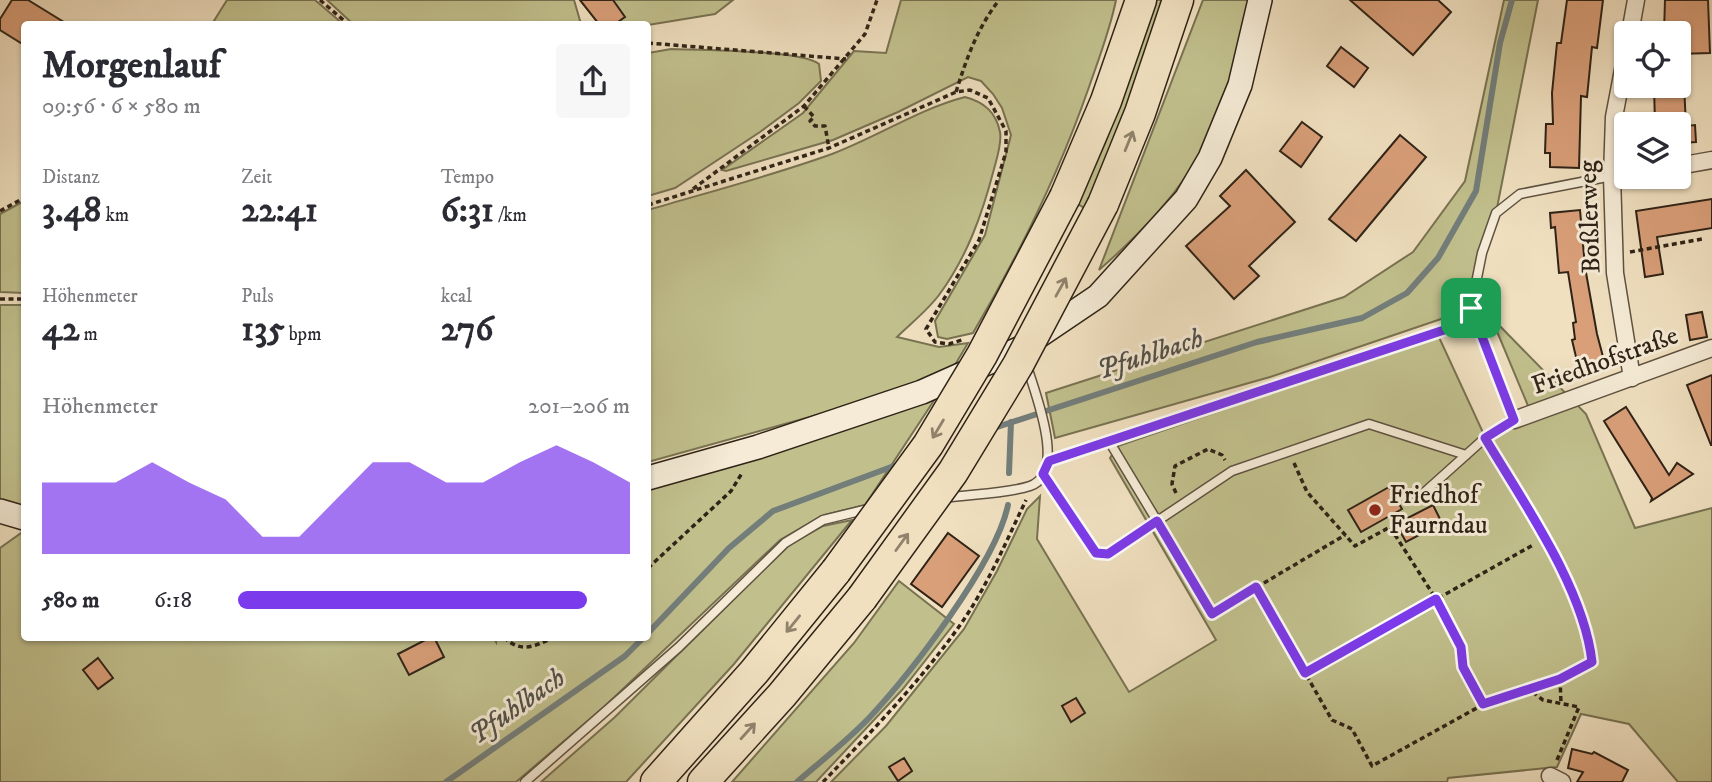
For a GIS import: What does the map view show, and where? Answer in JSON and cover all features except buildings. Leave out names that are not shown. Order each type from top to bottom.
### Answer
[{"type":"highway","points":[[656,782],[754,672],[836,571],[928,445],[982,355],[1065,197],[1106,101],[1141,0]]},
{"type":"highway","points":[[702,782],[782,695],[862,598],[953,471],[1018,365],[1103,204],[1140,113],[1178,0]]},
{"type":"street","points":[[651,477],[758,447],[922,392],[1021,348],[1098,296],[1186,199],[1210,158],[1240,85],[1260,0]]},
{"type":"street","points":[[1632,21],[1636,0]]},
{"type":"street","points":[[1691,164],[1712,160]]},
{"type":"street","name":"Boßlerweg","points":[[1618,189],[1615,274],[1632,378]]},
{"type":"street","name":"Friedhofstraße","points":[[1514,420],[1712,348]]},
{"type":"street","points":[[0,511],[21,517]]},
{"type":"lane","points":[[1417,499],[1485,438],[1514,420],[1471,308],[1482,253],[1496,213],[1520,194],[1614,176]]},
{"type":"lane","points":[[916,502],[1033,485],[1043,474],[1049,461],[1045,426],[1021,348]]},
{"type":"lane","points":[[1043,474],[1096,553],[1108,554],[1232,471],[1369,424],[1466,455]]},
{"type":"lane","points":[[1485,438],[1566,578],[1590,640],[1592,662]]},
{"type":"lane","points":[[1109,441],[1207,604]]},
{"type":"lane","points":[[525,782],[679,647],[785,543],[823,520],[863,509],[902,504]]},
{"type":"path","points":[[320,0],[344,21]]},
{"type":"path","points":[[689,192],[804,106],[865,34],[877,0]]},
{"type":"path","points":[[956,92],[971,45],[984,20],[999,0]]},
{"type":"path","points":[[651,44],[846,59]]},
{"type":"path","points":[[651,204],[829,148],[956,92],[970,90],[988,97],[1006,131],[1006,152],[979,240],[926,329]]},
{"type":"path","points":[[804,106],[814,117],[810,121],[815,126],[825,126],[829,148]]},
{"type":"path","points":[[0,211],[21,200]]},
{"type":"path","points":[[1615,255],[1702,239]]},
{"type":"path","points":[[0,299],[21,299]]},
{"type":"path","points":[[1049,461],[1456,326],[1471,308]]},
{"type":"path","points":[[651,565],[731,491],[758,447]]},
{"type":"path","points":[[1182,504],[1172,484],[1175,466],[1208,449],[1222,455],[1232,471]]},
{"type":"path","points":[[1289,451],[1307,492],[1355,546],[1390,527],[1436,599],[1461,647],[1463,667],[1483,704]]},
{"type":"path","points":[[823,782],[909,691],[959,627],[995,567],[1033,485]]},
{"type":"path","points":[[1207,604],[1212,614],[1345,535]]},
{"type":"path","points":[[1305,673],[1544,538]]},
{"type":"path","points":[[1256,587],[1332,720],[1352,729],[1372,766],[1483,704],[1560,679],[1592,662]]},
{"type":"path","points":[[510,641],[518,647],[531,648],[546,641]]},
{"type":"path","points":[[1560,679],[1561,703]]},
{"type":"path","points":[[1529,689],[1543,700],[1579,707],[1556,779]]},
{"type":"shaded area","points":[[227,0],[315,0],[340,21],[214,21]]},
{"type":"shaded area","points":[[327,0],[574,0],[580,21],[350,21]]},
{"type":"shaded area","points":[[580,0],[733,0],[715,14],[651,25],[651,21],[597,21]]},
{"type":"shaded area","points":[[901,0],[1116,0],[1104,44],[1077,119],[1022,244],[973,333],[947,339],[938,337],[935,321],[985,235],[1011,135],[1002,108],[981,81],[968,77],[898,112],[833,140],[722,170],[803,113],[854,51],[886,53]]},
{"type":"shaded area","points":[[1155,0],[1166,0],[1144,68],[1086,209],[1078,204],[1106,141]]},
{"type":"shaded area","points":[[1203,0],[1251,0],[1221,109],[1196,162],[1172,196],[1099,270]]},
{"type":"shaded area","points":[[1504,0],[1538,0],[1496,213],[1482,253],[1477,288],[1460,310],[1447,317],[1270,377],[1055,438],[1046,393],[1344,297],[1413,252],[1465,181]]},
{"type":"shaded area","points":[[671,49],[792,56],[819,64],[821,81],[799,103],[760,132],[675,188],[651,195],[651,52]]},
{"type":"shaded area","points":[[965,97],[988,109],[998,125],[1000,146],[979,219],[958,266],[939,295],[897,337],[939,347],[968,343],[952,370],[842,408],[651,461],[651,209],[832,154],[948,102]]},
{"type":"shaded area","points":[[21,203],[21,293],[0,292],[0,214]]},
{"type":"shaded area","points":[[0,305],[21,305],[21,508],[0,501]]},
{"type":"shaded area","points":[[1491,317],[1586,414],[1635,528],[1712,508],[1712,782],[1678,782],[1629,724],[1581,714],[1557,767],[1448,778],[1447,782],[831,782],[886,726],[964,629],[997,571],[1027,509],[1040,496],[1037,539],[1129,692],[1216,640],[1110,458],[1118,446],[1438,335],[1485,437],[1531,413]]},
{"type":"shaded area","points":[[937,396],[865,505],[824,515],[780,540],[604,707],[516,782],[0,782],[0,548],[21,533],[21,641],[651,641],[651,487]]},
{"type":"shaded area","points":[[852,520],[734,664],[626,782],[541,782],[615,717],[787,546],[823,526]]},
{"type":"shaded area","points":[[899,581],[954,624],[902,690],[816,782],[732,782],[854,643]]},
{"type":"waterway","name":"Pfuhlbach","points":[[991,429],[1257,342],[1362,318],[1407,293],[1438,258],[1476,191],[1500,43],[1512,0]]},
{"type":"waterway","points":[[1009,473],[1011,422]]},
{"type":"waterway","name":"Pfuhlbach","points":[[651,630],[729,548],[773,511],[902,463]]},
{"type":"waterway","points":[[797,782],[869,718],[907,674],[970,586],[1000,529],[1008,505]]},
{"type":"waterway","name":"Pfuhlbach","points":[[446,782],[625,656],[640,641]]},
{"type":"place","name":"Friedhof Faurndau","points":[[1375,510]]},
{"type":"route","points":[[1471,308],[1514,420],[1485,438],[1566,578],[1590,640],[1592,662],[1560,679],[1483,704],[1463,667],[1461,647],[1436,599],[1305,673],[1256,587],[1212,614],[1157,521],[1108,554],[1096,553],[1043,474],[1049,461],[1456,326],[1471,308]]}]
